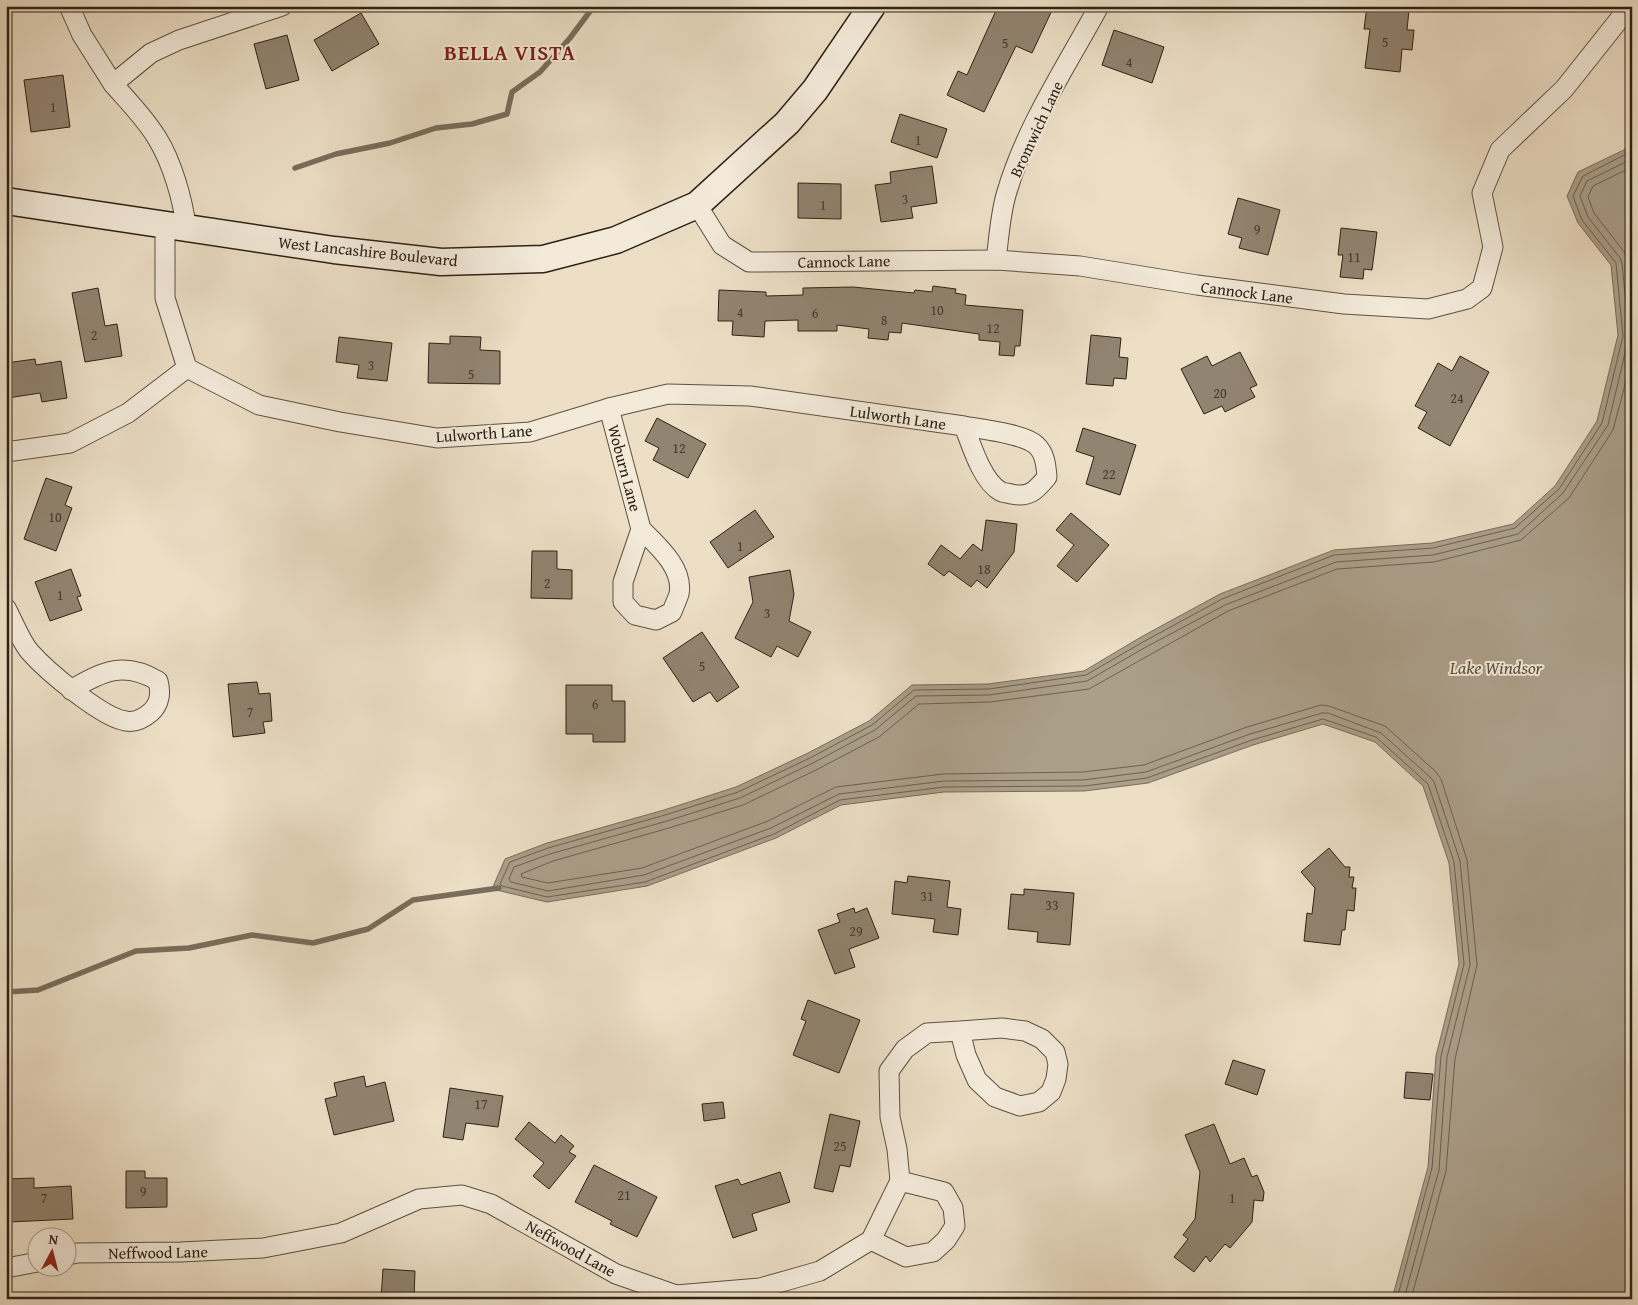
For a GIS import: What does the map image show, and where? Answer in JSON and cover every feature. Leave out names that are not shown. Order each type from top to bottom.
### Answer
[{"type":"main road","name":"West Lancashire Boulevard","points":[[6,201],[334,250],[441,262],[543,259],[616,240],[697,205],[787,124],[815,90],[872,6]]},
{"type":"street","points":[[6,452],[70,443],[128,413],[187,368],[165,298],[176,226],[184,210],[158,140],[140,114],[112,84],[82,35],[70,6]]},
{"type":"street","points":[[112,84],[151,53],[179,40],[282,6]]},
{"type":"street","name":"Bromwich Lane","points":[[996,260],[1001,218],[1006,197],[1026,142],[1099,6]]},
{"type":"street","name":"Cannock Lane","points":[[697,205],[722,244],[749,262],[996,260],[1080,266],[1197,285],[1344,304],[1428,309],[1467,299],[1482,288],[1493,248],[1482,193],[1500,150],[1564,89],[1630,6]]},
{"type":"street","name":"Lulworth Lane","points":[[187,368],[259,405],[340,422],[438,438],[530,432],[609,408],[668,394],[750,396],[964,426],[1019,437],[1036,444],[1046,460],[1048,477],[1036,491],[1022,496],[1000,491],[988,479],[975,455],[964,426]]},
{"type":"street","name":"Woburn Lane","points":[[609,408],[641,529]]},
{"type":"street","points":[[6,608],[29,651],[71,690]]},
{"type":"street","points":[[900,1181],[944,1192],[952,1208],[955,1226],[946,1240],[933,1252],[906,1257],[871,1240],[900,1181],[897,1149],[890,1117],[889,1071],[905,1049],[927,1033],[1002,1028],[1025,1031],[1042,1040],[1054,1052],[1058,1064],[1056,1079],[1051,1092],[1039,1102],[1020,1106],[995,1098],[977,1080],[966,1055],[960,1031]]},
{"type":"street","name":"Neffwood Lane","points":[[78,1253],[181,1252],[263,1248],[341,1233],[419,1199],[462,1195],[491,1204],[616,1274],[676,1295],[760,1288],[820,1270],[871,1240]]},
{"type":"street","points":[[6,1268],[28,1264]]},
{"type":"water","name":"Lake Windsor","points":[[1632,146],[1632,1299],[1392,1299],[1428,1167],[1436,1056],[1459,964],[1449,863],[1423,786],[1375,742],[1323,724],[1253,745],[1148,783],[1084,791],[944,792],[841,805],[776,838],[647,886],[547,902],[492,889],[505,859],[547,843],[664,810],[736,787],[808,753],[869,721],[912,685],[988,684],[1084,671],[1141,637],[1220,594],[1334,550],[1432,543],[1513,524],[1555,486],[1597,421],[1618,335],[1611,265],[1578,223],[1567,196],[1578,172]]},
{"type":"building","points":[[998,6],[1054,6],[1032,53],[1016,46],[984,112],[947,95],[958,71],[967,75]]},
{"type":"building","points":[[1367,6],[1409,10],[1407,30],[1414,30],[1412,50],[1402,49],[1400,72],[1365,68],[1370,29],[1364,29]]},
{"type":"building","points":[[361,13],[379,44],[332,71],[314,40]]},
{"type":"building","points":[[1114,30],[1164,47],[1152,83],[1102,65]]},
{"type":"building","points":[[287,35],[299,80],[266,89],[254,44]]},
{"type":"building","points":[[63,75],[70,127],[31,132],[24,80]]},
{"type":"building","points":[[900,114],[947,129],[937,158],[891,142]]},
{"type":"building","points":[[932,166],[937,203],[911,207],[913,218],[881,222],[875,185],[891,183],[890,172]]},
{"type":"building","points":[[798,183],[841,184],[841,219],[798,218]]},
{"type":"building","points":[[1238,198],[1280,210],[1268,255],[1239,248],[1242,238],[1228,234]]},
{"type":"building","points":[[1341,228],[1377,232],[1372,270],[1364,269],[1363,279],[1340,277],[1343,255],[1338,255]]},
{"type":"building","points":[[933,286],[956,289],[955,293],[966,295],[965,305],[1023,310],[1020,346],[1015,346],[1014,356],[999,355],[1000,342],[979,340],[979,334],[902,323],[901,333],[889,332],[888,340],[868,338],[869,329],[837,325],[837,331],[798,331],[798,320],[765,321],[764,337],[732,335],[733,321],[718,321],[719,290],[766,292],[766,296],[803,295],[803,288],[853,287],[914,293],[915,290],[932,292]]},
{"type":"building","points":[[98,288],[105,326],[117,324],[122,356],[85,362],[72,293]]},
{"type":"building","points":[[1091,335],[1121,338],[1119,357],[1128,358],[1126,379],[1114,378],[1113,386],[1086,384]]},
{"type":"building","points":[[450,336],[481,337],[480,350],[500,351],[500,384],[428,383],[429,343],[450,344]]},
{"type":"building","points":[[339,337],[392,343],[387,381],[357,378],[359,365],[336,362]]},
{"type":"building","points":[[1240,352],[1257,385],[1250,388],[1255,397],[1225,412],[1222,406],[1204,414],[1181,369],[1207,356],[1212,366]]},
{"type":"building","points":[[1460,356],[1489,372],[1450,446],[1418,428],[1427,412],[1415,406],[1438,363],[1452,371]]},
{"type":"building","points":[[35,359],[36,365],[61,361],[67,398],[42,402],[40,393],[8,398],[6,363]]},
{"type":"building","points":[[657,418],[706,444],[688,478],[653,460],[659,448],[645,441]]},
{"type":"building","points":[[1083,428],[1136,445],[1120,495],[1086,484],[1094,457],[1076,451]]},
{"type":"building","points":[[46,478],[72,487],[65,505],[72,508],[56,551],[24,539]]},
{"type":"building","points":[[755,510],[774,537],[728,568],[710,542]]},
{"type":"building","points":[[1071,513],[1109,545],[1077,582],[1057,566],[1074,545],[1056,530]]},
{"type":"building","points":[[986,520],[1017,524],[1014,552],[987,588],[977,580],[971,587],[949,571],[944,576],[928,564],[941,545],[960,559],[973,544],[982,551]]},
{"type":"building","points":[[532,551],[557,551],[557,569],[572,570],[572,599],[531,598]]},
{"type":"building","points":[[71,569],[81,596],[77,597],[82,610],[50,621],[35,582]]},
{"type":"building","points":[[790,570],[794,594],[789,621],[811,632],[798,657],[777,646],[771,657],[735,638],[753,602],[749,577]]},
{"type":"building","points":[[702,632],[739,687],[717,702],[710,692],[693,702],[663,658]]},
{"type":"building","points":[[257,682],[259,694],[270,693],[272,721],[263,722],[265,733],[233,737],[228,684]]},
{"type":"building","points":[[566,685],[612,685],[612,701],[625,701],[625,742],[593,742],[593,734],[566,734]]},
{"type":"building","points":[[1329,848],[1345,867],[1350,867],[1349,877],[1354,877],[1352,888],[1356,888],[1354,911],[1347,910],[1345,930],[1342,930],[1340,945],[1304,941],[1307,913],[1312,914],[1315,888],[1301,872]]},
{"type":"building","points":[[908,876],[950,881],[947,907],[961,909],[958,935],[933,932],[935,919],[892,914],[895,881],[907,883]]},
{"type":"building","points":[[1024,889],[1074,893],[1070,945],[1037,942],[1038,932],[1008,929],[1011,894],[1024,895]]},
{"type":"building","points":[[854,908],[855,913],[867,908],[879,938],[849,949],[855,967],[835,974],[818,930],[840,922],[837,914]]},
{"type":"building","points":[[808,1000],[860,1020],[839,1073],[793,1055],[806,1021],[801,1019]]},
{"type":"building","points":[[1233,1060],[1265,1070],[1257,1095],[1225,1084]]},
{"type":"building","points":[[1406,1072],[1433,1074],[1430,1100],[1404,1098]]},
{"type":"building","points":[[364,1076],[366,1087],[385,1082],[394,1121],[334,1135],[325,1099],[337,1096],[334,1083]]},
{"type":"building","points":[[450,1088],[503,1096],[498,1127],[466,1123],[463,1140],[443,1137]]},
{"type":"building","points":[[723,1102],[725,1118],[704,1121],[702,1104]]},
{"type":"building","points":[[830,1114],[860,1121],[850,1167],[840,1165],[833,1192],[814,1188]]},
{"type":"building","points":[[529,1122],[555,1143],[561,1135],[574,1146],[569,1152],[576,1156],[549,1189],[533,1176],[544,1163],[515,1139]]},
{"type":"building","points":[[1214,1124],[1230,1164],[1244,1158],[1252,1177],[1257,1175],[1264,1192],[1263,1201],[1254,1200],[1252,1222],[1230,1248],[1225,1244],[1210,1262],[1206,1256],[1194,1272],[1174,1257],[1188,1239],[1183,1235],[1195,1219],[1200,1172],[1185,1135]]},
{"type":"building","points":[[594,1165],[657,1197],[637,1237],[610,1224],[612,1221],[575,1202]]},
{"type":"building","points":[[126,1171],[145,1171],[145,1178],[167,1178],[167,1207],[126,1208]]},
{"type":"building","points":[[780,1172],[790,1202],[752,1214],[757,1230],[733,1238],[715,1186],[738,1179],[741,1185]]},
{"type":"building","points":[[34,1178],[34,1188],[71,1186],[73,1219],[9,1222],[7,1179]]},
{"type":"building","points":[[383,1269],[415,1271],[414,1299],[381,1299]]},
{"type":"waterway","points":[[295,168],[336,154],[390,143],[436,128],[472,124],[507,114],[512,92],[540,72],[570,38],[594,6]]},
{"type":"waterway","points":[[6,992],[38,990],[136,951],[189,948],[252,935],[313,943],[368,929],[413,900],[499,888]]},
{"type":"district","name":"BELLA VISTA","points":[[510,53]]}]
